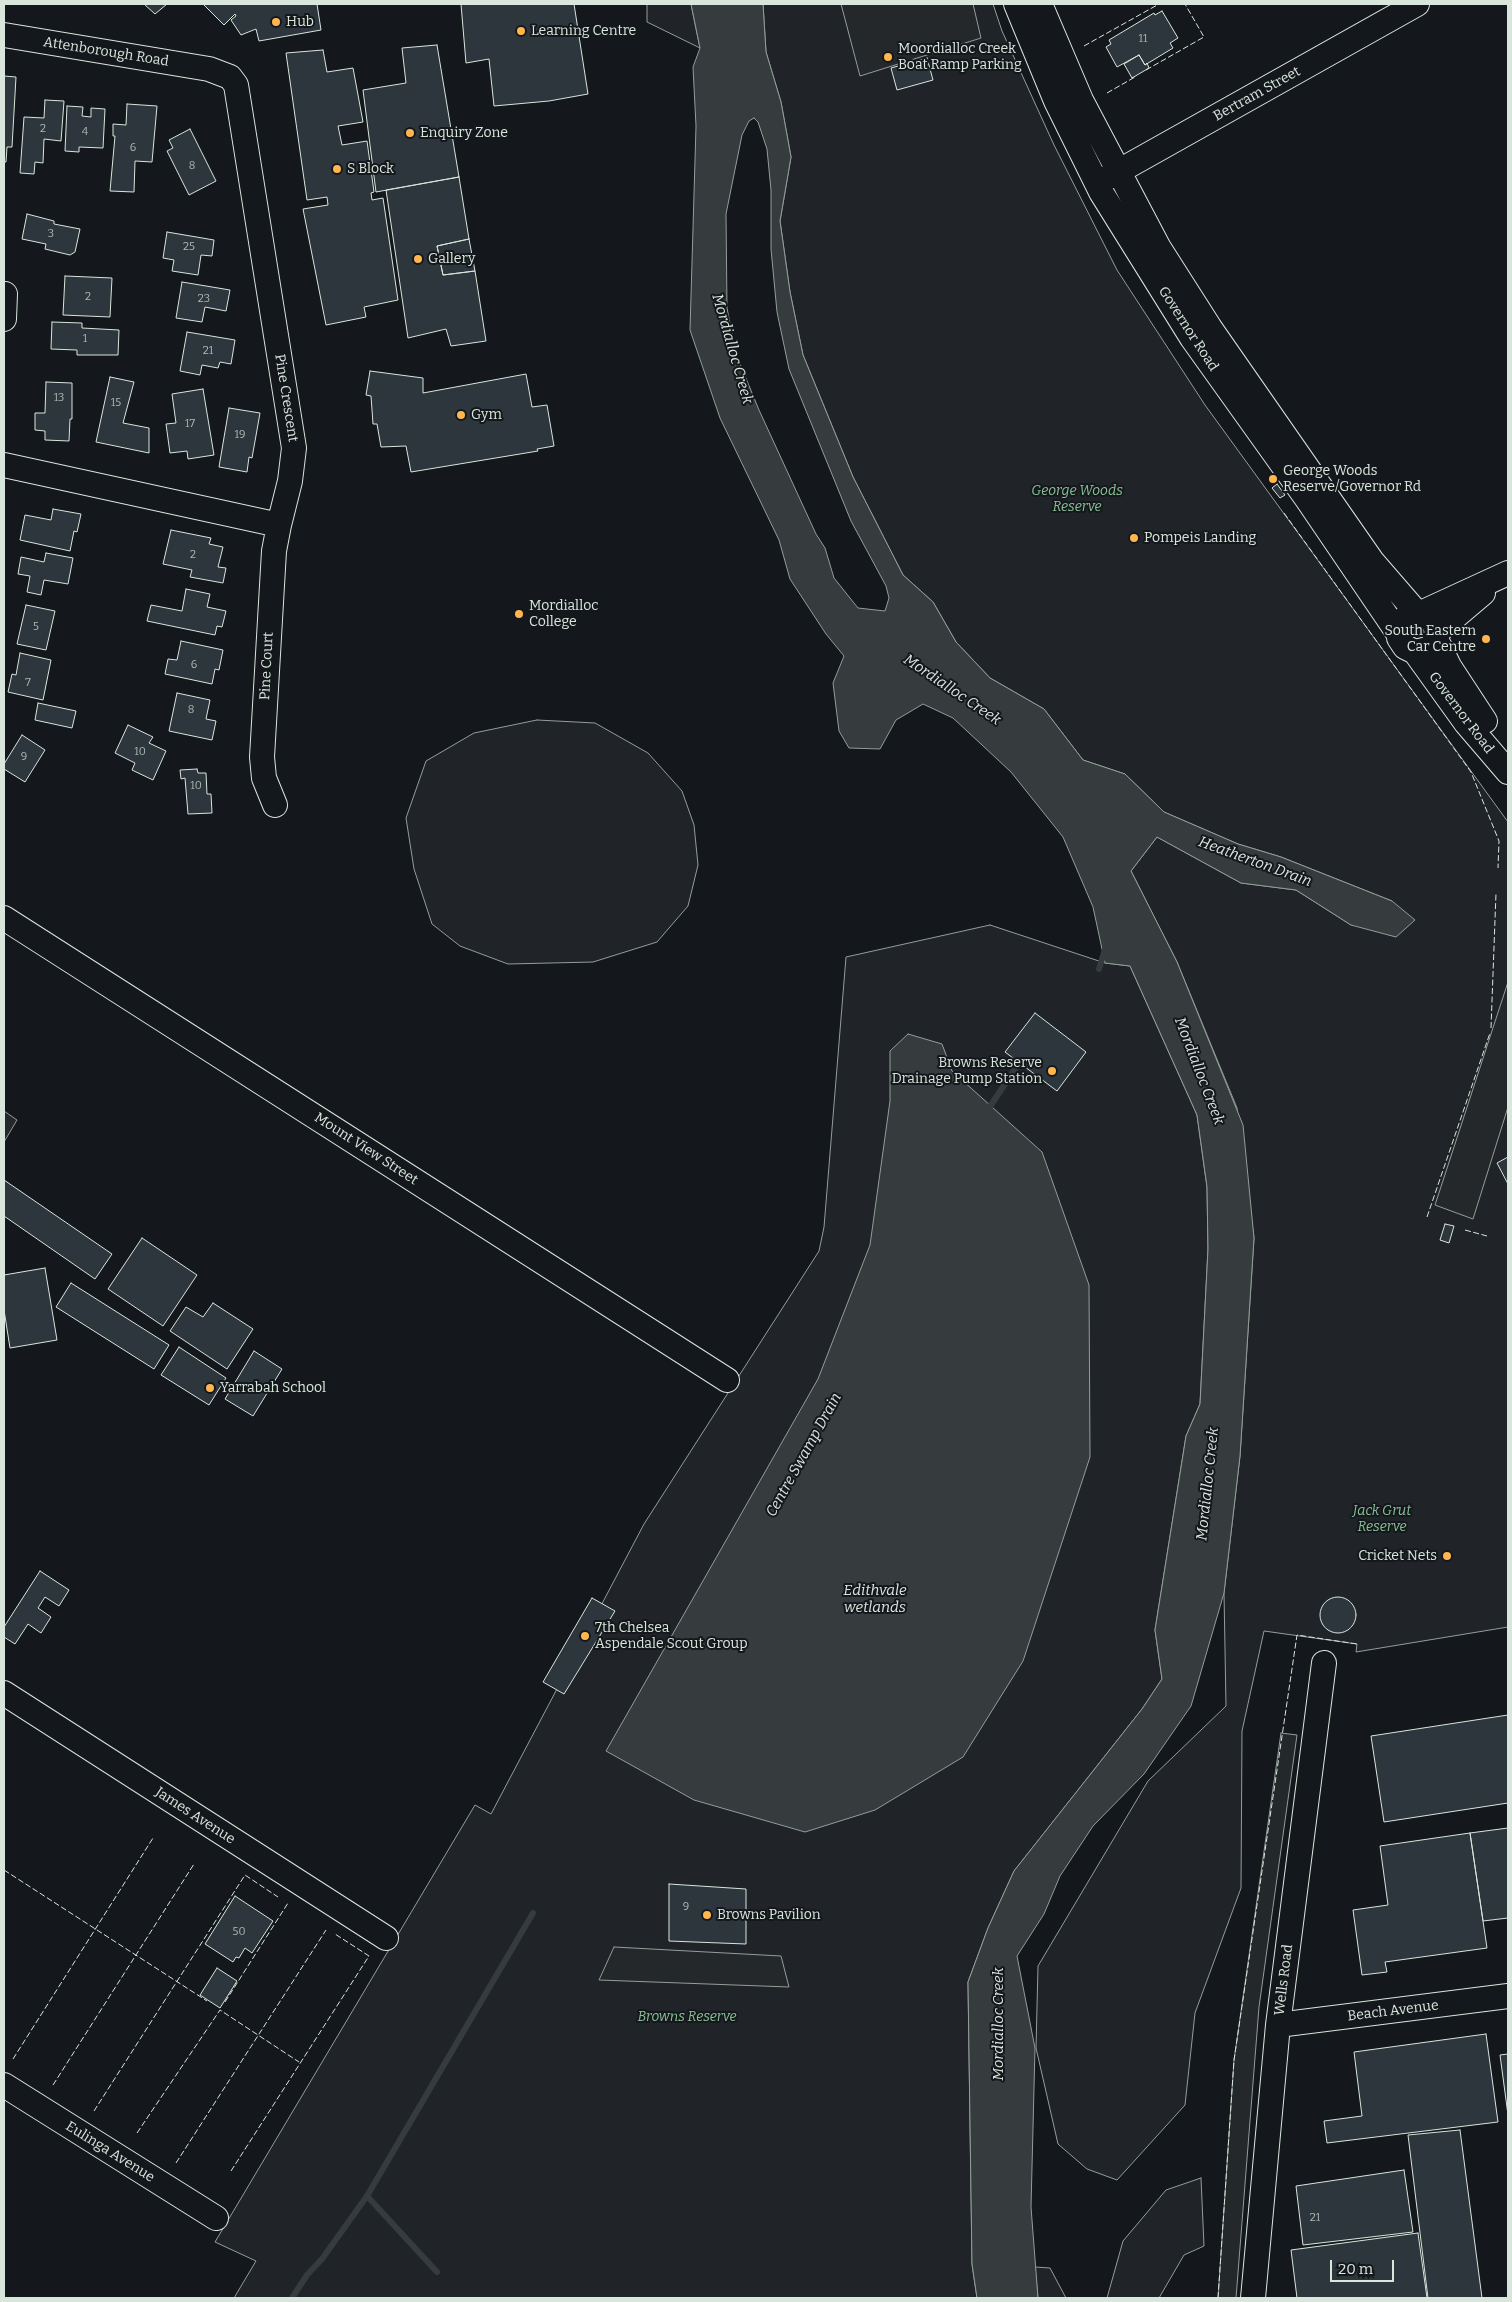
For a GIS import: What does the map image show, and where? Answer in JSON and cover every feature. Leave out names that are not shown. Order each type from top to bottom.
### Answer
[{"type":"street","name":"Governor Road","points":[[1016,4],[1034,52],[1096,183],[1192,338],[1307,499],[1398,633]]},
{"type":"street","name":"Governor Road","points":[[1040,4],[1079,96],[1160,248],[1210,328],[1372,561],[1419,613]]},
{"type":"street","name":"Bertram Street","points":[[1096,183],[1119,172],[1417,4]]},
{"type":"street","name":"Attenborough Road","points":[[4,35],[209,69]]},
{"type":"street","name":"Pine Crescent","points":[[209,69],[230,77],[236,85],[240,97],[294,448],[290,481],[279,525]]},
{"type":"street","points":[[4,319],[5,294]]},
{"type":"street","points":[[4,465],[279,525]]},
{"type":"street","name":"Pine Court","points":[[276,805],[264,778],[262,757],[274,551],[279,525]]},
{"type":"street","points":[[1505,575],[1437,636],[1428,649],[1415,652],[1402,643],[1398,633],[1402,621],[1411,614],[1419,613],[1505,575]]},
{"type":"street","points":[[1419,613],[1434,622],[1437,636]]},
{"type":"street","name":"Governor Road","points":[[1437,636],[1464,691],[1508,758]]},
{"type":"street","name":"Governor Road","points":[[1415,652],[1466,723],[1508,772]]},
{"type":"street","name":"Mount View Street","points":[[4,918],[727,1380]]},
{"type":"street","name":"Wells Road","points":[[1252,2298],[1278,2025],[1324,1663]]},
{"type":"street","name":"James Avenue","points":[[4,1693],[386,1938]]},
{"type":"street","name":"Beach Avenue","points":[[1278,2025],[1508,1996]]},
{"type":"street","name":"Eulinga Avenue","points":[[4,2085],[216,2218]]},
{"type":"green space","points":[[647,4],[691,4],[700,48],[647,22]]},
{"type":"green space","points":[[763,4],[993,4],[1002,31],[1054,145],[1117,270],[1205,405],[1508,822],[1508,1627],[1356,1652],[1357,1644],[1264,1631],[1242,1731],[1241,1888],[1195,2013],[1185,2105],[1117,2180],[1087,2169],[1058,2144],[1036,2048],[1038,1966],[1148,1781],[1226,1706],[1224,1593],[1240,1456],[1254,1238],[1237,1108],[1177,962],[1131,871],[1157,837],[1241,883],[1296,890],[1351,925],[1392,901],[1281,857],[1238,844],[1164,812],[1125,774],[1083,760],[1044,709],[990,678],[956,642],[933,602],[903,575],[853,477],[803,355],[790,292],[780,221],[791,157],[781,102],[766,52]]},
{"type":"green space","points":[[537,720],[595,723],[648,753],[682,791],[694,825],[698,865],[688,906],[657,942],[593,962],[508,964],[460,946],[432,924],[414,869],[406,818],[426,761],[474,733]]},
{"type":"green space","name":"Browns Reserve","points":[[990,925],[1105,963],[1130,966],[1197,1115],[1207,1187],[1208,1249],[1200,1404],[1186,1436],[1155,1630],[1162,1679],[1142,1709],[1014,1871],[988,1928],[968,1982],[972,2264],[977,2298],[234,2298],[256,2261],[215,2242],[475,1805],[491,1814],[644,1524],[819,1251],[824,1227],[846,957]]},
{"type":"green space","points":[[1201,2178],[1204,2246],[1184,2255],[1159,2298],[1107,2298],[1123,2241],[1166,2190]]},
{"type":"green space","points":[[1035,2267],[1050,2268],[1066,2298],[1038,2298]]},
{"type":"shaded area","name":"Moordialloc Creek Boat Ramp Parking","points":[[841,4],[973,4],[981,38],[860,76]]},
{"type":"shaded area","points":[[1508,982],[1508,1107],[1473,1219],[1435,1205]]},
{"type":"shaded area","points":[[4,1111],[17,1120],[4,1142]]},
{"type":"shaded area","points":[[1281,1733],[1297,1735],[1259,2007],[1236,2298],[1218,2298],[1234,2060]]},
{"type":"shaded area","points":[[614,1947],[781,1956],[789,1987],[599,1980]]},
{"type":"water","points":[[691,4],[763,4],[766,52],[781,102],[791,157],[780,221],[790,292],[803,355],[853,477],[903,575],[933,602],[956,642],[990,678],[1044,709],[1083,760],[1125,774],[1164,812],[1238,844],[1281,857],[1392,901],[1415,920],[1396,937],[1351,925],[1296,890],[1241,883],[1157,837],[1131,871],[1177,962],[1243,1125],[1254,1238],[1240,1456],[1224,1593],[1191,1706],[1144,1774],[1093,1826],[1060,1876],[1044,1914],[1017,1956],[1035,2048],[1031,2207],[1038,2298],[977,2298],[972,2264],[968,1982],[988,1928],[1014,1871],[1142,1709],[1162,1679],[1155,1630],[1186,1436],[1200,1404],[1208,1249],[1207,1187],[1197,1115],[1130,966],[1105,963],[1093,907],[1063,837],[1011,772],[953,718],[923,704],[896,720],[880,749],[849,748],[839,731],[833,683],[844,656],[826,634],[790,579],[779,540],[720,418],[690,330],[696,126],[693,67],[700,48]],"holes":[[[754,118],[758,122],[767,149],[771,190],[771,249],[777,312],[789,369],[851,521],[886,586],[889,598],[885,611],[858,608],[834,578],[825,548],[816,534],[759,410],[736,354],[727,308],[726,214],[742,135],[749,121]]]},
{"type":"water","name":"Edithvale wetlands","points":[[908,1034],[942,1044],[952,1071],[1042,1152],[1089,1285],[1090,1457],[1023,1661],[963,1757],[875,1810],[805,1832],[694,1800],[606,1751],[818,1379],[870,1245],[890,1101],[890,1051]]},
{"type":"building","points":[[144,4],[167,4],[155,14]]},
{"type":"building","name":"Hub","points":[[203,4],[317,4],[321,30],[259,41],[256,29],[241,35],[231,20],[236,16],[235,14],[224,25]]},
{"type":"building","name":"Learning Centre","points":[[461,4],[574,4],[588,94],[549,101],[494,106],[489,59],[466,63]]},
{"type":"building","points":[[1162,11],[1178,38],[1170,43],[1173,48],[1145,65],[1139,55],[1117,67],[1106,47],[1111,44],[1109,40],[1154,13],[1155,15]]},
{"type":"building","name":"Enquiry Zone","points":[[437,45],[459,177],[376,192],[363,90],[406,83],[402,48]]},
{"type":"building","name":"S Block","points":[[323,50],[327,72],[353,68],[363,122],[338,126],[342,145],[367,141],[374,192],[371,193],[372,200],[383,198],[398,300],[364,307],[366,317],[326,325],[303,209],[328,205],[327,197],[307,200],[286,53]]},
{"type":"building","points":[[1139,55],[1149,68],[1132,78],[1124,64]]},
{"type":"building","points":[[927,58],[933,80],[897,90],[891,68]]},
{"type":"building","points":[[4,76],[16,77],[12,147],[7,147],[6,162],[4,162]]},
{"type":"building","points":[[45,100],[64,101],[61,141],[44,139],[43,163],[35,162],[34,174],[20,173],[24,117],[44,118]]},
{"type":"building","points":[[127,104],[157,106],[152,162],[135,161],[134,192],[110,191],[115,136],[113,136],[113,124],[126,125]]},
{"type":"building","points":[[67,106],[83,107],[82,116],[91,117],[91,108],[105,109],[103,148],[79,147],[79,152],[65,151]]},
{"type":"building","points":[[190,129],[216,181],[189,195],[167,151],[173,148],[169,140]]},
{"type":"building","name":"Gallery","points":[[459,177],[469,239],[437,246],[443,275],[475,271],[486,341],[451,346],[446,329],[408,338],[386,190]]},
{"type":"building","points":[[27,214],[54,221],[54,224],[80,229],[75,252],[70,255],[45,249],[46,244],[22,239]]},
{"type":"building","points":[[167,232],[214,240],[212,256],[201,255],[198,275],[172,271],[174,260],[163,258]]},
{"type":"building","points":[[469,239],[475,271],[443,275],[437,246]]},
{"type":"building","points":[[65,276],[112,278],[110,317],[63,315]]},
{"type":"building","points":[[182,282],[230,290],[226,311],[205,307],[202,322],[176,318]]},
{"type":"building","points":[[52,322],[82,323],[82,328],[119,330],[118,355],[77,355],[77,350],[51,349]]},
{"type":"building","points":[[187,332],[235,340],[231,364],[220,362],[218,368],[202,365],[200,375],[180,371]]},
{"type":"building","name":"Gym","points":[[370,371],[423,378],[423,393],[526,374],[532,407],[547,405],[554,446],[537,449],[538,451],[411,472],[406,446],[381,447],[377,424],[373,424],[371,396],[366,395]]},
{"type":"building","points":[[110,377],[134,382],[123,423],[149,428],[149,453],[96,442]]},
{"type":"building","points":[[46,382],[72,383],[72,419],[70,419],[69,441],[45,440],[45,431],[35,430],[35,413],[45,413]]},
{"type":"building","points":[[203,389],[214,455],[188,459],[187,451],[170,453],[166,424],[176,423],[172,394]]},
{"type":"building","points":[[229,408],[260,413],[252,458],[249,457],[247,472],[219,467]]},
{"type":"building","points":[[1277,484],[1285,495],[1280,498],[1272,488]]},
{"type":"building","points":[[53,509],[81,514],[77,532],[74,531],[70,551],[20,540],[25,515],[51,520]]},
{"type":"building","points":[[171,530],[211,538],[209,544],[223,547],[218,567],[226,568],[223,583],[190,577],[192,570],[163,564]]},
{"type":"building","points":[[46,553],[73,558],[68,584],[44,580],[41,595],[27,592],[30,576],[18,574],[21,557],[44,562]]},
{"type":"building","points":[[186,589],[210,594],[207,607],[226,611],[222,627],[217,626],[215,635],[147,621],[151,605],[182,611]]},
{"type":"building","points":[[26,605],[55,611],[46,650],[17,644]]},
{"type":"building","points":[[181,641],[223,650],[219,670],[215,669],[212,684],[165,674],[168,659],[177,660]]},
{"type":"building","points":[[20,653],[51,660],[43,700],[8,692],[12,674],[16,675]]},
{"type":"building","points":[[177,693],[210,700],[206,719],[216,721],[212,740],[169,731]]},
{"type":"building","points":[[38,703],[76,711],[72,728],[35,720]]},
{"type":"building","points":[[128,725],[153,737],[149,743],[166,751],[153,780],[132,770],[135,763],[115,753]]},
{"type":"building","points":[[22,735],[45,750],[25,782],[4,769],[4,764]]},
{"type":"building","points":[[197,769],[198,773],[206,773],[207,794],[211,794],[212,813],[188,814],[185,778],[181,779],[180,770]]},
{"type":"building","name":"Browns Reserve Drainage Pump Station","points":[[1035,1013],[1086,1052],[1057,1091],[1005,1052]]},
{"type":"building","points":[[1508,1157],[1508,1184],[1497,1163]]},
{"type":"building","points":[[4,1180],[112,1254],[95,1279],[4,1216]]},
{"type":"building","points":[[1445,1224],[1454,1226],[1449,1243],[1440,1240]]},
{"type":"building","points":[[142,1238],[197,1275],[163,1326],[108,1289]]},
{"type":"building","points":[[45,1268],[57,1340],[10,1348],[4,1310],[4,1275]]},
{"type":"building","points":[[71,1283],[169,1345],[154,1369],[56,1307]]},
{"type":"building","points":[[213,1303],[253,1329],[227,1369],[170,1331],[186,1307],[203,1317]]},
{"type":"building","points":[[179,1347],[226,1378],[209,1405],[161,1375]]},
{"type":"building","points":[[254,1351],[282,1369],[253,1416],[225,1399]]},
{"type":"building","points":[[40,1571],[69,1590],[59,1606],[45,1597],[38,1608],[51,1617],[41,1633],[28,1624],[15,1644],[4,1637],[4,1627]]},
{"type":"building","points":[[1338,1597],[1345,1598],[1351,1602],[1355,1608],[1355,1622],[1351,1628],[1345,1632],[1338,1633],[1331,1632],[1325,1628],[1321,1622],[1320,1615],[1321,1608],[1325,1602],[1331,1598]]},
{"type":"building","name":"7th Chelsea Aspendale Scout Group","points":[[592,1598],[615,1611],[564,1694],[543,1682]]},
{"type":"building","points":[[1508,1715],[1508,1803],[1384,1822],[1371,1736]]},
{"type":"building","points":[[1508,1828],[1508,1918],[1483,1921],[1470,1833]]},
{"type":"building","points":[[1470,1833],[1487,1948],[1385,1962],[1387,1972],[1362,1975],[1353,1910],[1388,1905],[1380,1846]]},
{"type":"building","name":"Browns Pavilion","points":[[669,1884],[746,1889],[746,1944],[669,1941]]},
{"type":"building","points":[[235,1896],[273,1921],[252,1953],[245,1948],[239,1958],[236,1957],[233,1962],[205,1944]]},
{"type":"building","points":[[217,1968],[237,1981],[220,2008],[200,1995]]},
{"type":"building","points":[[1486,2034],[1498,2122],[1327,2143],[1324,2121],[1362,2116],[1354,2052]]},
{"type":"building","points":[[1508,2054],[1508,2115],[1500,2055]]},
{"type":"building","points":[[1460,2130],[1482,2298],[1428,2298],[1408,2135]]},
{"type":"building","points":[[1404,2170],[1413,2232],[1303,2245],[1296,2186]]},
{"type":"building","points":[[1418,2233],[1427,2298],[1297,2298],[1291,2250]]},
{"type":"waterway","points":[[1099,969],[1105,949]]},
{"type":"waterway","name":"Centre Swamp Drain","points":[[987,1111],[1015,1069]]},
{"type":"waterway","points":[[292,2298],[307,2275],[322,2259],[367,2196],[533,1913]]},
{"type":"waterway","points":[[367,2196],[437,2272]]},
{"type":"fence","points":[[1084,46],[1159,4]]},
{"type":"fence","points":[[1146,70],[1204,37],[1185,4]]},
{"type":"fence","points":[[1107,93],[1135,77]]},
{"type":"fence","points":[[1284,513],[1471,772],[1499,841],[1498,868]]},
{"type":"fence","points":[[1491,1028],[1496,893]]},
{"type":"fence","points":[[1427,1217],[1490,1033]]},
{"type":"fence","points":[[1465,1230],[1487,1236]]},
{"type":"fence","points":[[1218,2298],[1234,2060],[1297,1635],[1357,1644]]},
{"type":"fence","points":[[13,2059],[153,1838]]},
{"type":"fence","points":[[53,2085],[194,1864]]},
{"type":"fence","points":[[4,1870],[207,2001]]},
{"type":"fence","points":[[94,2111],[245,1875],[278,1897]]},
{"type":"fence","points":[[225,2002],[288,1903]]},
{"type":"fence","points":[[176,2163],[326,1930]]},
{"type":"fence","points":[[231,2171],[369,1956],[335,1934]]},
{"type":"fence","points":[[137,2133],[220,2010],[299,2062]]},
{"type":"place","name":"Hub","points":[[276,22]]},
{"type":"place","name":"Learning Centre","points":[[521,31]]},
{"type":"place","name":"Moordialloc Creek Boat Ramp Parking","points":[[888,57]]},
{"type":"place","name":"Enquiry Zone","points":[[410,133]]},
{"type":"place","name":"S Block","points":[[337,169]]},
{"type":"place","name":"Gallery","points":[[418,259]]},
{"type":"place","name":"Gym","points":[[461,415]]},
{"type":"place","name":"George Woods Reserve/Governor Rd","points":[[1273,479]]},
{"type":"place","name":"Pompeis Landing","points":[[1134,538]]},
{"type":"place","name":"Mordialloc College","points":[[519,614]]},
{"type":"place","name":"South Eastern Car Centre","points":[[1486,639]]},
{"type":"place","name":"Browns Reserve Drainage Pump Station","points":[[1052,1071]]},
{"type":"place","name":"Yarrabah School","points":[[210,1388]]},
{"type":"place","name":"Cricket Nets","points":[[1447,1556]]},
{"type":"place","name":"7th Chelsea Aspendale Scout Group","points":[[585,1636]]},
{"type":"place","name":"Browns Pavilion","points":[[707,1915]]},
{"type":"water label","name":"Mordialloc Creek","points":[[732,349]]},
{"type":"water label","name":"Mordialloc Creek","points":[[952,690]]},
{"type":"water label","name":"Heatherton Drain","points":[[1255,862]]},
{"type":"water label","name":"Mordialloc Creek","points":[[1199,1071]]},
{"type":"water label","name":"Mordialloc Creek","points":[[1208,1484]]},
{"type":"water label","name":"Mordialloc Creek","points":[[999,2024]]},
{"type":"park label","name":"George Woods Reserve","points":[[1077,500]]},
{"type":"park label","name":"Jack Grut Reserve","points":[[1382,1519]]}]
